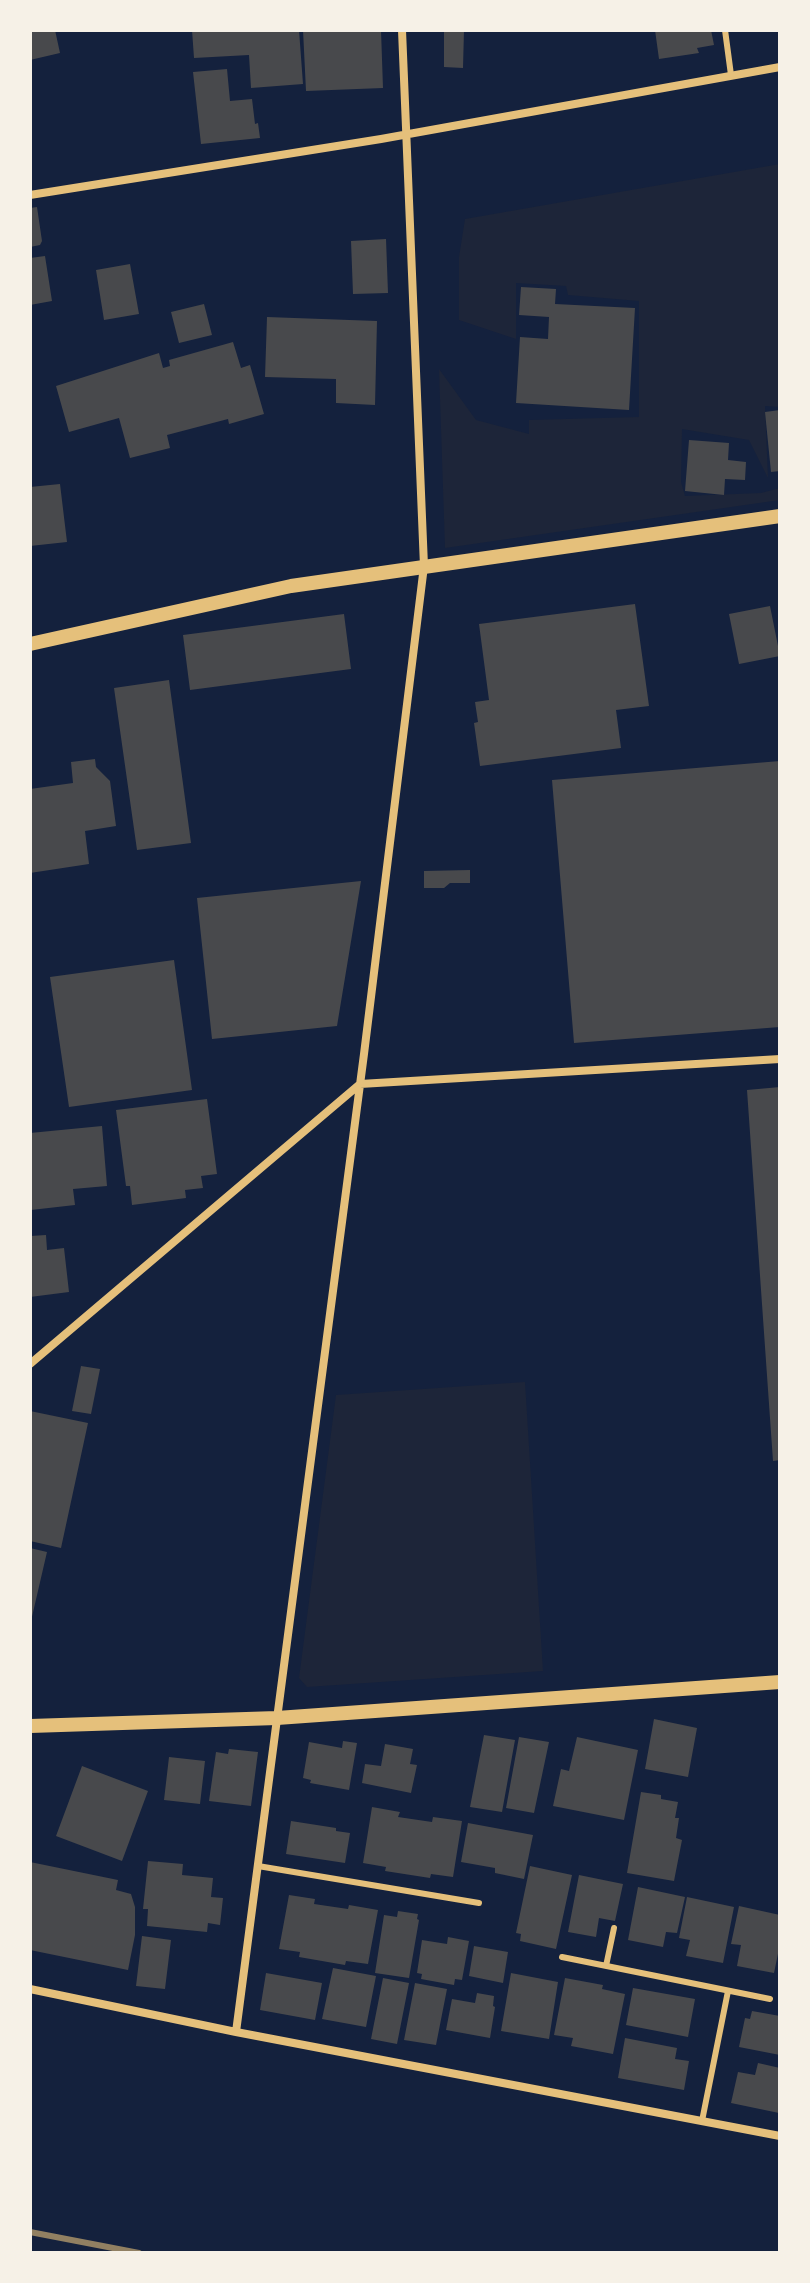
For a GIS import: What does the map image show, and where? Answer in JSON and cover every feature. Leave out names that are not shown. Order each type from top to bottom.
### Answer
[{"type":"street","points":[[236,2032],[360,1084],[424,566],[402,30]]},
{"type":"street","points":[[30,195],[407,134],[780,67]]},
{"type":"street","points":[[30,644],[291,586],[780,516]]},
{"type":"street","points":[[30,1364],[360,1084],[780,1059]]},
{"type":"street","points":[[30,1726],[277,1718],[780,1682]]},
{"type":"street","points":[[30,1989],[236,2032],[780,2136]]},
{"type":"lane","points":[[725,30],[731,75]]},
{"type":"lane","points":[[258,1866],[479,1903]]},
{"type":"lane","points":[[606,1966],[614,1928]]},
{"type":"lane","points":[[562,1957],[770,1999]]},
{"type":"lane","points":[[702,2121],[728,1991]]},
{"type":"shaded area","points":[[780,164],[780,407],[765,406],[768,478],[749,440],[682,429],[681,482],[685,496],[761,493],[780,488],[780,500],[445,548],[439,369],[476,420],[529,434],[529,420],[639,417],[639,301],[568,295],[566,286],[516,283],[516,339],[459,320],[459,257],[465,219]]},
{"type":"shaded area","points":[[525,1382],[543,1671],[307,1687],[299,1678],[336,1395]]},
{"type":"building","points":[[30,30],[55,30],[60,53],[30,60]]},
{"type":"building","points":[[192,30],[299,30],[303,84],[251,88],[249,55],[194,58]]},
{"type":"building","points":[[303,30],[381,30],[383,88],[306,91]]},
{"type":"building","points":[[444,30],[464,30],[463,68],[444,67]]},
{"type":"building","points":[[655,30],[711,30],[714,45],[697,48],[699,53],[659,59]]},
{"type":"building","points":[[227,69],[230,101],[252,99],[260,138],[201,144],[193,72]]},
{"type":"building","points":[[37,207],[42,241],[40,245],[30,247],[30,208]]},
{"type":"building","points":[[386,239],[388,293],[353,294],[351,241]]},
{"type":"building","points":[[45,256],[52,301],[30,305],[30,258]]},
{"type":"building","points":[[130,264],[139,314],[104,320],[96,270]]},
{"type":"building","points":[[521,287],[556,289],[555,304],[635,308],[629,410],[516,403],[520,337],[548,339],[549,317],[519,315]]},
{"type":"building","points":[[204,304],[212,335],[179,343],[171,312]]},
{"type":"building","points":[[267,317],[377,321],[375,405],[336,403],[336,379],[265,377]]},
{"type":"building","points":[[233,342],[241,368],[250,365],[264,414],[229,424],[228,419],[167,435],[170,448],[130,458],[119,418],[69,432],[56,386],[159,353],[163,368],[170,366],[169,360]]},
{"type":"building","points":[[780,410],[780,471],[771,472],[765,412]]},
{"type":"building","points":[[689,440],[729,443],[728,460],[746,462],[745,480],[725,479],[724,495],[685,491]]},
{"type":"building","points":[[60,484],[67,542],[30,546],[30,487]]},
{"type":"building","points":[[635,604],[649,706],[616,710],[621,748],[480,766],[474,723],[478,722],[475,702],[489,700],[479,624]]},
{"type":"building","points":[[770,606],[780,656],[739,664],[729,614]]},
{"type":"building","points":[[344,614],[351,669],[190,690],[183,635]]},
{"type":"building","points":[[169,680],[191,843],[137,850],[114,688]]},
{"type":"building","points":[[95,759],[96,767],[110,781],[116,826],[85,831],[89,864],[30,873],[30,789],[73,783],[71,762]]},
{"type":"building","points":[[780,761],[780,1027],[574,1043],[552,780]]},
{"type":"building","points":[[470,870],[470,883],[424,888],[424,871]]},
{"type":"building","points":[[361,881],[337,1026],[212,1039],[197,898]]},
{"type":"building","points":[[174,960],[192,1090],[69,1107],[50,977]]},
{"type":"building","points":[[780,1087],[780,1460],[773,1461],[747,1090]]},
{"type":"building","points":[[207,1099],[217,1174],[201,1176],[203,1188],[185,1190],[186,1198],[132,1205],[130,1186],[126,1186],[116,1110]]},
{"type":"building","points":[[102,1126],[107,1186],[73,1189],[75,1205],[31,1210],[30,1133]]},
{"type":"building","points":[[46,1235],[47,1250],[64,1248],[69,1292],[30,1297],[30,1236]]},
{"type":"building","points":[[81,1366],[100,1369],[91,1414],[72,1411]]},
{"type":"building","points":[[30,1411],[88,1423],[61,1548],[30,1541]]},
{"type":"building","points":[[30,1548],[47,1552],[31,1621],[30,1621]]},
{"type":"building","points":[[654,1719],[697,1728],[688,1777],[645,1769]]},
{"type":"building","points":[[484,1735],[515,1740],[502,1812],[470,1807]]},
{"type":"building","points":[[519,1737],[549,1742],[534,1813],[506,1808]]},
{"type":"building","points":[[577,1737],[638,1750],[624,1820],[553,1806],[561,1769],[569,1771]]},
{"type":"building","points":[[343,1741],[357,1743],[349,1790],[310,1783],[311,1780],[303,1778],[309,1742],[342,1748]]},
{"type":"building","points":[[385,1744],[413,1749],[410,1764],[417,1765],[411,1793],[362,1783],[365,1764],[381,1766]]},
{"type":"building","points":[[229,1749],[258,1752],[251,1806],[209,1801],[216,1752],[228,1754]]},
{"type":"building","points":[[169,1757],[205,1761],[200,1804],[164,1800]]},
{"type":"building","points":[[82,1766],[148,1791],[122,1861],[56,1836]]},
{"type":"building","points":[[641,1792],[678,1802],[676,1838],[682,1840],[674,1881],[627,1873]]},
{"type":"building","points":[[372,1807],[400,1812],[398,1817],[432,1822],[433,1817],[462,1821],[453,1877],[431,1874],[430,1878],[385,1871],[386,1867],[363,1863]]},
{"type":"building","points":[[291,1821],[350,1833],[345,1863],[286,1854]]},
{"type":"building","points":[[468,1823],[533,1835],[524,1879],[495,1873],[495,1868],[461,1862]]},
{"type":"building","points":[[148,1861],[183,1864],[182,1875],[213,1878],[211,1897],[223,1898],[220,1925],[208,1923],[207,1932],[147,1926],[148,1909],[143,1909]]},
{"type":"building","points":[[30,1862],[118,1880],[116,1890],[131,1894],[135,1907],[135,1935],[128,1970],[30,1950]]},
{"type":"building","points":[[530,1866],[572,1875],[556,1949],[520,1941],[521,1934],[516,1933]]},
{"type":"building","points":[[579,1875],[623,1884],[615,1921],[599,1918],[596,1937],[568,1932]]},
{"type":"building","points":[[638,1887],[685,1897],[677,1933],[666,1932],[663,1947],[628,1940]]},
{"type":"building","points":[[289,1895],[315,1899],[314,1904],[378,1910],[368,1964],[346,1961],[345,1965],[299,1957],[300,1952],[279,1949]]},
{"type":"building","points":[[687,1897],[734,1907],[723,1963],[686,1956],[690,1940],[679,1938]]},
{"type":"building","points":[[739,1906],[780,1915],[780,1944],[774,1973],[737,1966],[741,1945],[731,1944]]},
{"type":"building","points":[[398,1911],[418,1914],[419,1920],[409,1978],[375,1973],[384,1915],[397,1917]]},
{"type":"building","points":[[142,1936],[171,1940],[165,1989],[136,1986]]},
{"type":"building","points":[[448,1937],[469,1941],[462,1980],[455,1979],[454,1985],[421,1979],[422,1974],[417,1973],[422,1940],[447,1944]]},
{"type":"building","points":[[474,1946],[508,1952],[503,1983],[469,1976]]},
{"type":"building","points":[[333,1968],[376,1976],[366,2027],[322,2019]]},
{"type":"building","points":[[266,1973],[322,1983],[315,2020],[260,2010]]},
{"type":"building","points":[[511,1973],[558,1982],[549,2039],[501,2031]]},
{"type":"building","points":[[383,1978],[409,1983],[397,2044],[371,2039]]},
{"type":"building","points":[[565,1978],[603,1985],[602,1989],[625,1994],[613,2054],[571,2046],[573,2038],[554,2035]]},
{"type":"building","points":[[415,1983],[447,1989],[436,2045],[404,2040]]},
{"type":"building","points":[[633,1988],[695,1999],[688,2037],[626,2025]]},
{"type":"building","points":[[477,1993],[494,1996],[490,2038],[446,2030],[452,1999],[475,2003]]},
{"type":"building","points":[[752,2011],[780,2016],[780,2055],[739,2047],[745,2018],[750,2019]]},
{"type":"building","points":[[625,2038],[677,2048],[675,2059],[689,2061],[684,2090],[618,2078]]},
{"type":"building","points":[[758,2063],[780,2068],[779,2113],[731,2103],[738,2072],[755,2075]]},
{"type":"railway","points":[[30,2232],[139,2253]]}]
